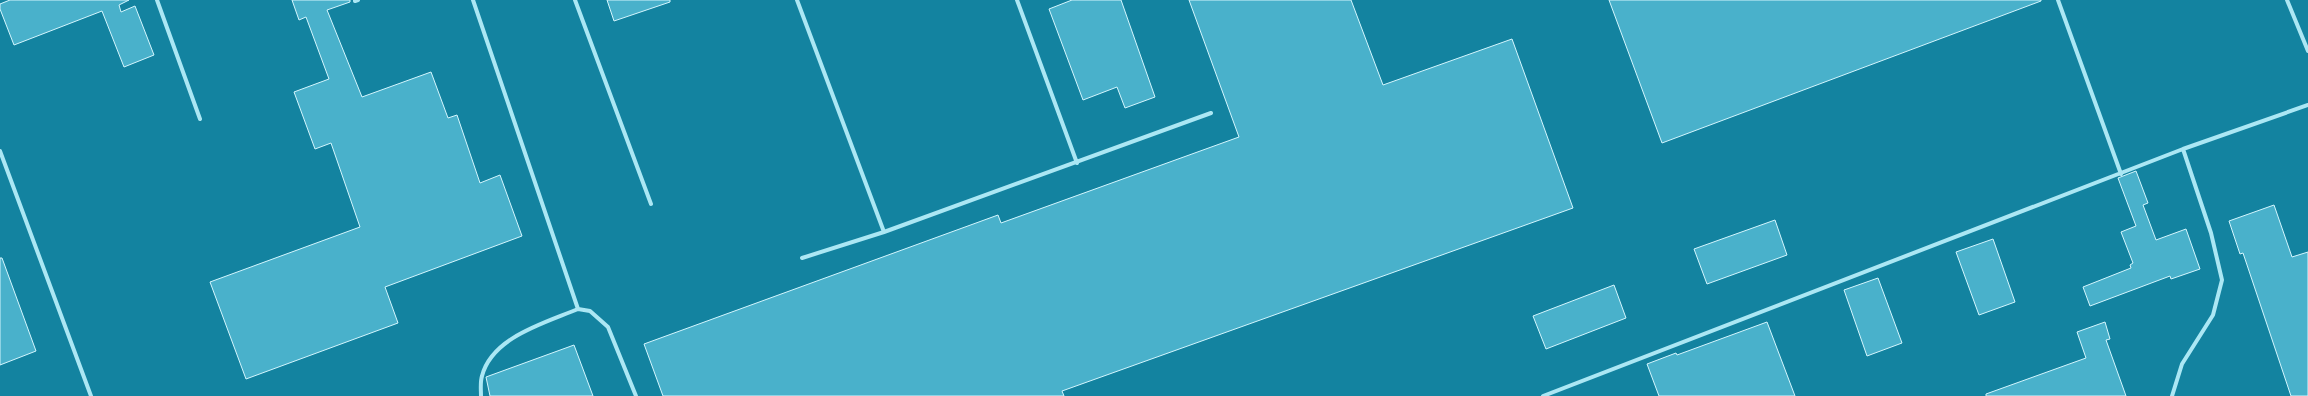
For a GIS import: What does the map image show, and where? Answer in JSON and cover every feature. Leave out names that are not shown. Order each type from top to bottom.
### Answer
[{"type":"lane","points":[[157,0],[200,120]]},
{"type":"lane","points":[[473,0],[578,309]]},
{"type":"lane","points":[[575,0],[651,204]]},
{"type":"lane","points":[[797,0],[884,232]]},
{"type":"lane","points":[[1018,0],[1077,163]]},
{"type":"lane","points":[[2058,0],[2121,174]]},
{"type":"lane","points":[[2287,0],[2308,51]]},
{"type":"lane","points":[[1543,396],[2183,149],[2308,104]]},
{"type":"lane","points":[[802,258],[884,232],[1211,114]]},
{"type":"lane","points":[[2172,396],[2182,364],[2212,315],[2222,280],[2211,233],[2183,149]]},
{"type":"lane","points":[[0,151],[91,396]]},
{"type":"lane","points":[[481,396],[482,377],[492,357],[509,341],[578,309],[590,311],[608,327],[636,396]]},
{"type":"building","points":[[10,0],[129,0],[119,5],[121,12],[135,6],[154,55],[124,67],[102,11],[14,45],[0,9],[0,4]]},
{"type":"building","points":[[292,0],[350,0],[350,2],[327,10],[362,97],[431,72],[448,118],[457,115],[480,183],[500,175],[522,236],[385,287],[398,323],[246,379],[210,282],[360,227],[331,143],[315,149],[294,92],[329,79],[306,17],[299,20]]},
{"type":"building","points":[[607,0],[670,0],[670,2],[614,21]]},
{"type":"building","points":[[1072,0],[1121,0],[1155,97],[1125,108],[1117,87],[1083,100],[1049,9]]},
{"type":"building","points":[[1189,0],[1351,0],[1383,85],[1512,39],[1573,208],[1062,391],[1064,396],[663,396],[644,344],[998,215],[1001,223],[1239,137]]},
{"type":"building","points":[[1609,0],[2041,0],[2041,1],[1662,143]]},
{"type":"building","points":[[2136,171],[2148,203],[2143,205],[2156,240],[2186,229],[2200,269],[2171,279],[2170,276],[2090,306],[2083,287],[2131,268],[2130,265],[2133,263],[2121,232],[2136,226],[2118,178]]},
{"type":"building","points":[[2274,205],[2292,257],[2308,252],[2308,396],[2291,396],[2243,253],[2240,254],[2229,221]]},
{"type":"building","points":[[1775,220],[1787,255],[1707,284],[1694,249]]},
{"type":"building","points":[[1993,239],[2015,302],[1979,315],[1956,252]]},
{"type":"building","points":[[0,258],[2,258],[36,351],[0,365]]},
{"type":"building","points":[[1878,278],[1902,343],[1867,356],[1844,290]]},
{"type":"building","points":[[1614,285],[1626,318],[1546,349],[1533,316]]},
{"type":"building","points":[[1767,322],[1795,396],[1659,396],[1647,364]]},
{"type":"building","points":[[2105,322],[2110,339],[2106,340],[2126,396],[1986,396],[1986,394],[2086,358],[2077,332]]},
{"type":"building","points":[[574,345],[593,396],[490,396],[486,377]]}]
